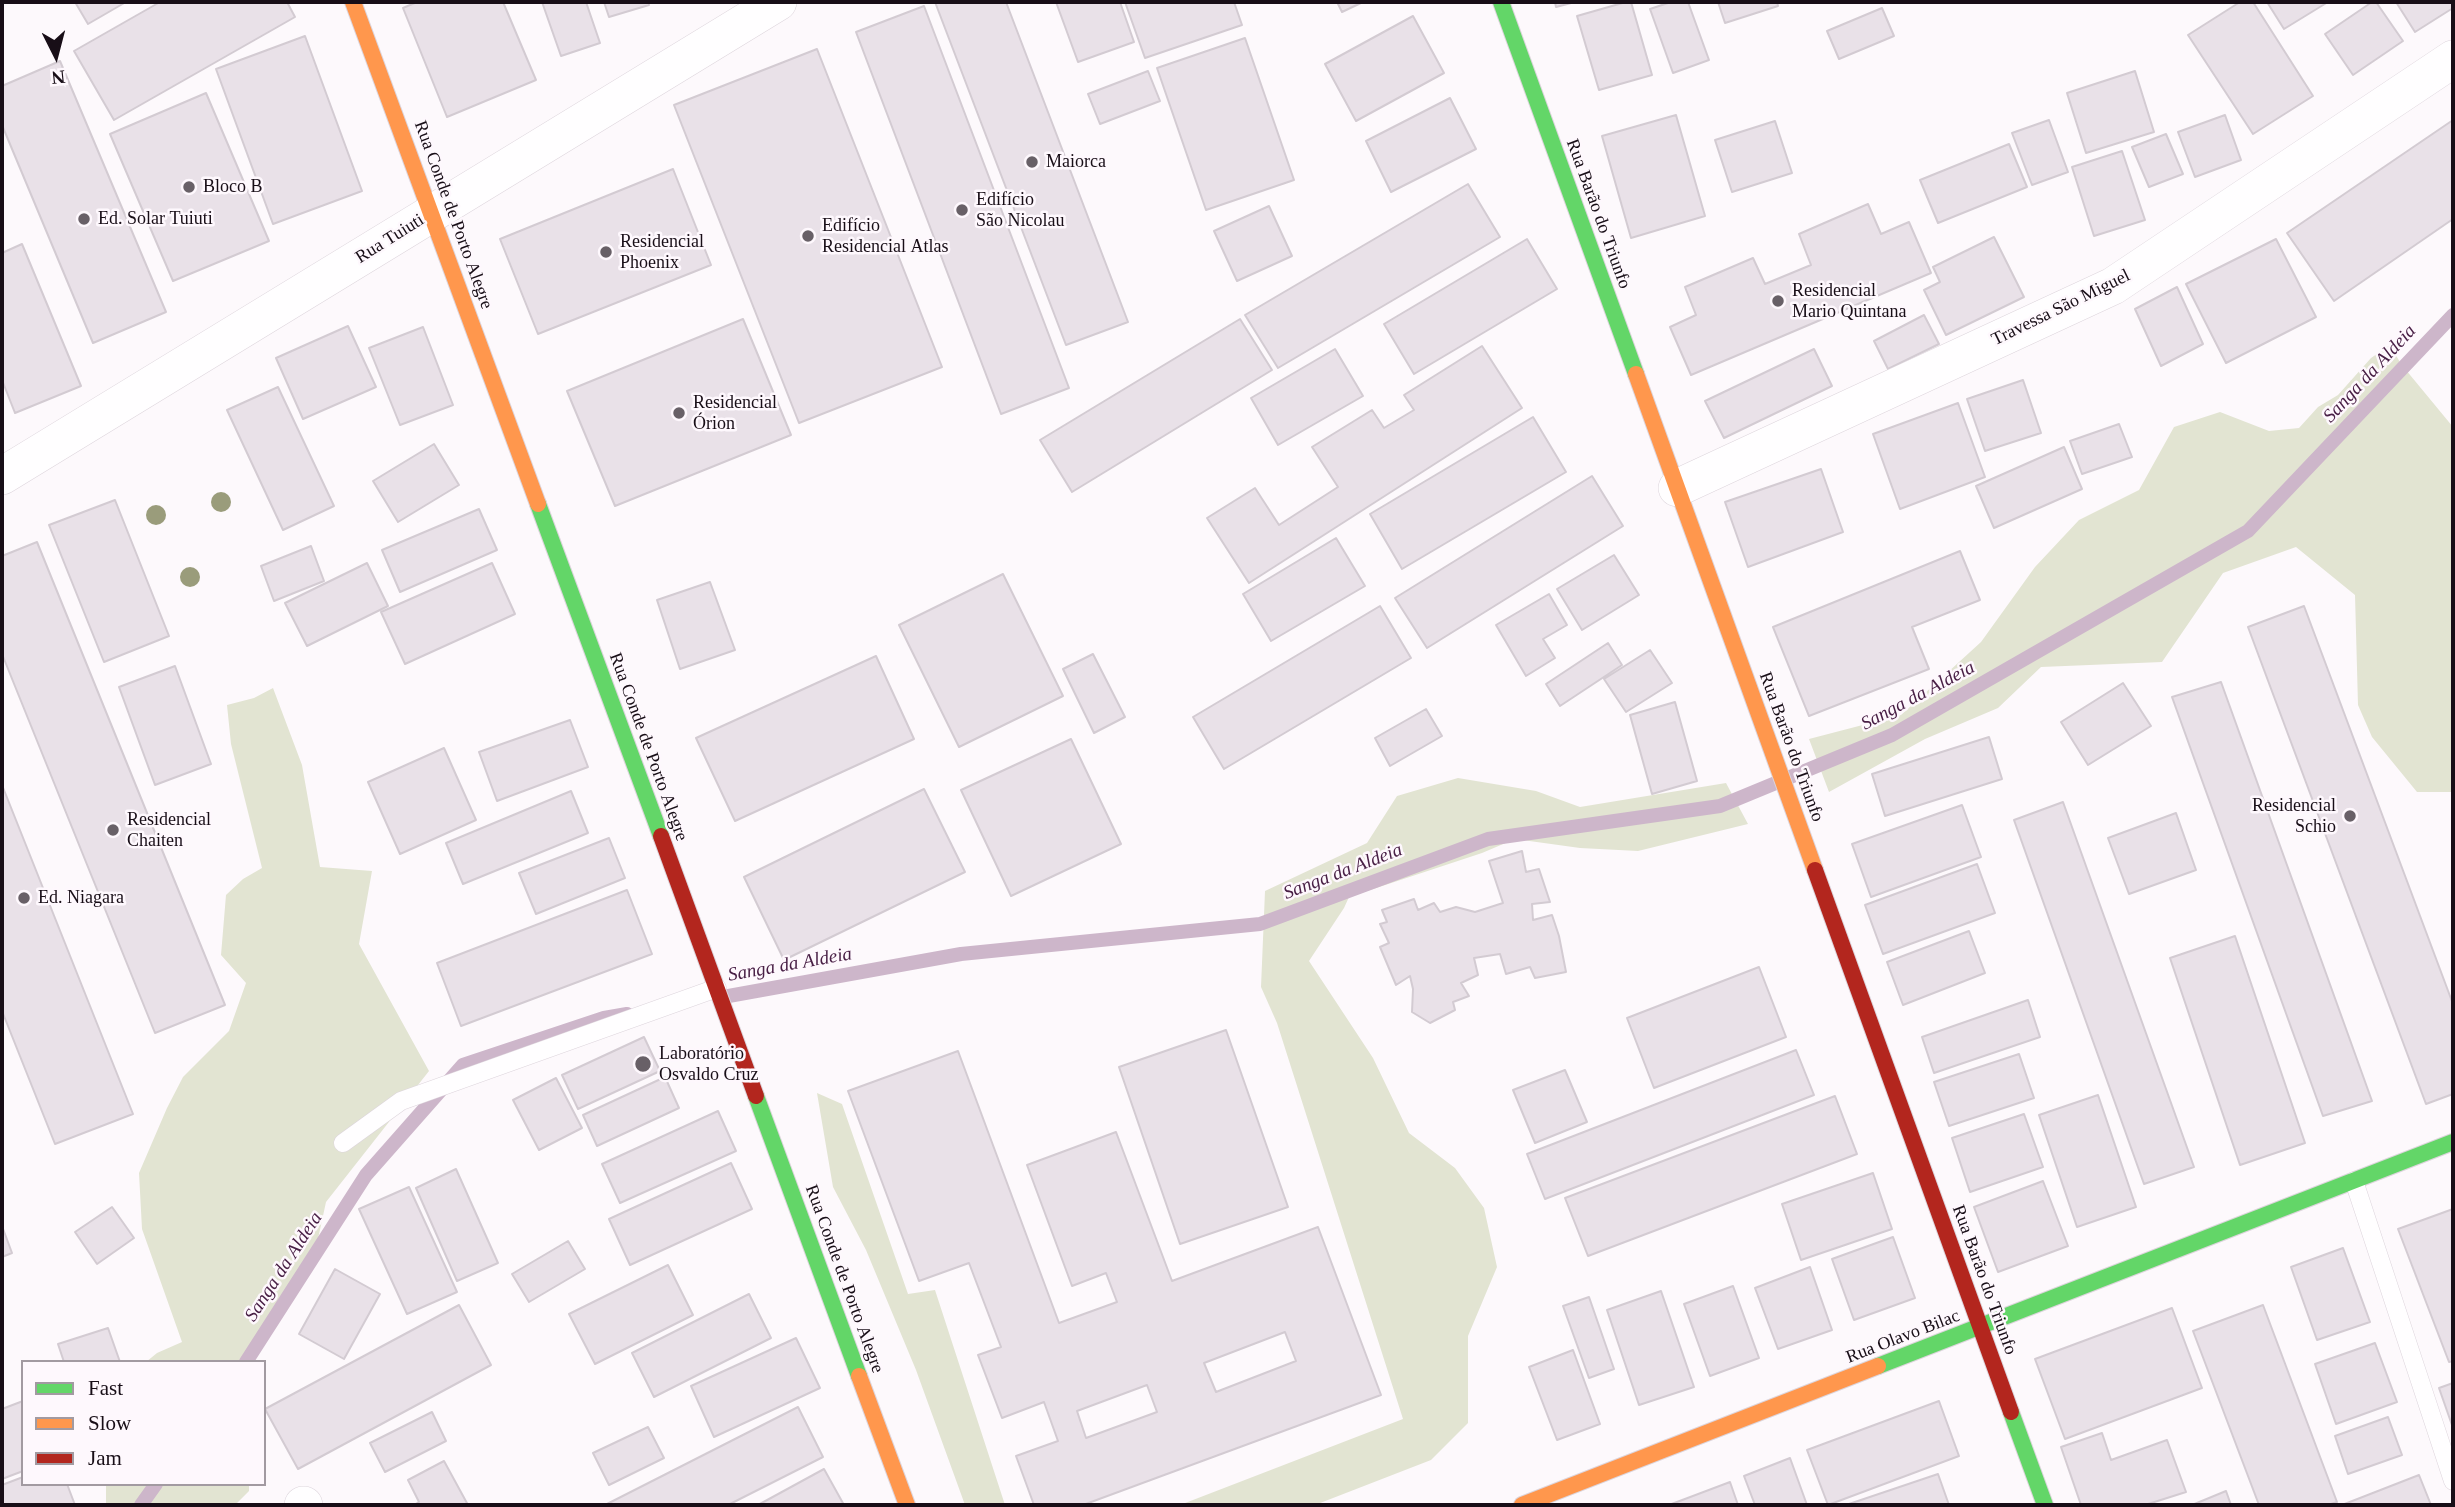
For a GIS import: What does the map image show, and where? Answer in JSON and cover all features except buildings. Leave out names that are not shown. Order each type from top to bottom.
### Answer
[{"type":"street","name":"Rua Conde de Porto Alegre","points":[[353,2],[907,1505]]},
{"type":"street","name":"Rua Tuiuti","points":[[2,476],[778,2]]},
{"type":"street","name":"Rua Barão do Triunfo","points":[[1501,2],[2045,1505]]},
{"type":"street","name":"Travessa São Miguel","points":[[1677,488],[2113,286],[2453,58]]},
{"type":"street","name":"Rua Olavo Bilac","points":[[1522,1505],[2453,1142]]},
{"type":"lane","points":[[343,1143],[401,1101],[717,988]]},
{"type":"lane","points":[[2354,1181],[2453,1480]]},
{"type":"green space","points":[[2390,345],[2401,364],[2453,427],[2453,792],[2417,792],[2372,737],[2358,705],[2355,595],[2296,547],[2223,573],[2162,662],[2041,667],[1998,708],[1925,739],[1829,792],[1809,739],[1901,715],[1981,642],[2035,567],[2079,520],[2139,490],[2174,427],[2220,412],[2269,431],[2299,428],[2318,407],[2338,395],[2371,358]]},
{"type":"green space","points":[[273,688],[302,765],[320,867],[372,871],[359,944],[429,1071],[326,1202],[316,1248],[246,1360],[148,1360],[157,1353],[182,1342],[142,1229],[139,1173],[183,1077],[229,1031],[246,983],[221,955],[226,895],[243,879],[262,868],[231,744],[227,705],[254,698]]},
{"type":"green space","points":[[1458,778],[1536,791],[1580,807],[1726,783],[1748,824],[1638,851],[1580,848],[1515,839],[1482,853],[1349,897],[1309,961],[1373,1058],[1409,1133],[1455,1168],[1484,1208],[1497,1267],[1468,1336],[1468,1423],[1431,1460],[1315,1505],[1180,1505],[1403,1419],[1277,1023],[1261,987],[1265,891],[1367,843],[1397,796]]},
{"type":"green space","points":[[817,1093],[842,1104],[908,1294],[935,1290],[1005,1505],[965,1505],[916,1370],[866,1250],[833,1187]]},
{"type":"green space","points":[[106,1486],[249,1486],[249,1491],[235,1505],[106,1505]]},
{"type":"waterway","name":"Sanga da Aldeia","points":[[723,997],[961,954],[1260,924],[1488,839],[1720,806],[1892,735],[2248,531],[2453,315]]},
{"type":"waterway","name":"Sanga da Aldeia","points":[[247,1360],[366,1175],[463,1065],[604,1018],[627,1014]]},
{"type":"waterway","name":"Sanga da Aldeia","points":[[141,1505],[155,1486]]},
{"type":"traffic: fast","points":[[1501,2],[1636,374]]},
{"type":"traffic: fast","points":[[538,504],[661,836]]},
{"type":"traffic: fast","points":[[756,1096],[859,1376]]},
{"type":"traffic: fast","points":[[1878,1366],[2453,1142]]},
{"type":"traffic: fast","points":[[2011,1412],[2045,1505]]},
{"type":"traffic: slow","points":[[353,2],[538,504]]},
{"type":"traffic: slow","points":[[1636,374],[1815,870]]},
{"type":"traffic: slow","points":[[1522,1505],[1878,1366]]},
{"type":"traffic: slow","points":[[859,1376],[907,1505]]},
{"type":"traffic: jam","points":[[661,836],[756,1096]]},
{"type":"traffic: jam","points":[[1815,870],[2011,1412]]},
{"type":"place","name":"Maiorca","points":[[1032,162]]},
{"type":"place","name":"Bloco B","points":[[189,187]]},
{"type":"place","name":"Edifício São Nicolau","points":[[962,210]]},
{"type":"place","name":"Ed. Solar Tuiuti","points":[[84,219]]},
{"type":"place","name":"Edifício Residencial Atlas","points":[[808,236]]},
{"type":"place","name":"Residencial Phoenix","points":[[606,252]]},
{"type":"place","name":"Residencial Mario Quintana","points":[[1778,301]]},
{"type":"place","name":"Residencial Órion","points":[[679,413]]},
{"type":"place","name":"Residencial Schio","points":[[2350,816]]},
{"type":"place","name":"Residencial Chaiten","points":[[113,830]]},
{"type":"place","name":"Ed. Niagara","points":[[24,898]]},
{"type":"place","name":"Laboratório Osvaldo Cruz","points":[[643,1064]]}]
